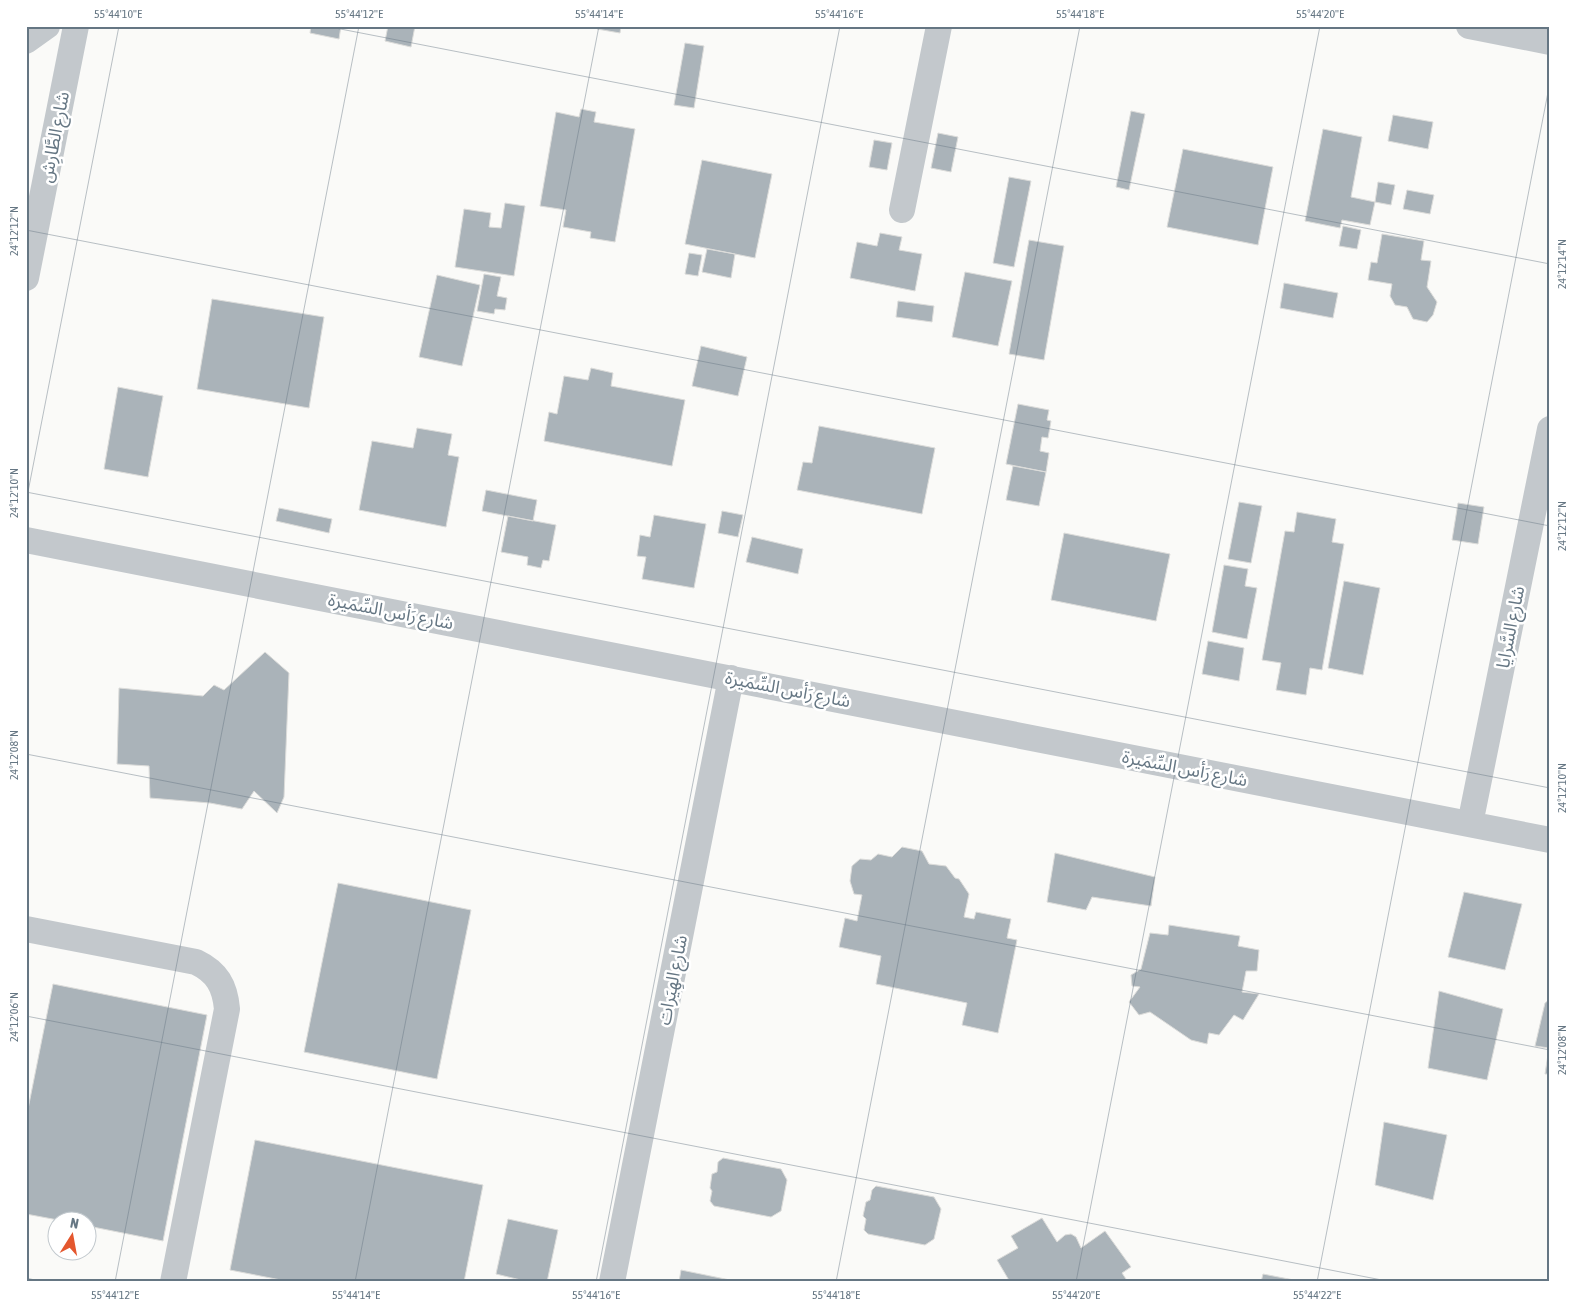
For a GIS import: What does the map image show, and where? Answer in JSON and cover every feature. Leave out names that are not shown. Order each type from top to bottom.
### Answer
[{"type":"street","points":[[26,41],[47,26]]},
{"type":"street","name":"شارع الطَّارِش","points":[[26,278],[76,26]]},
{"type":"street","points":[[902,210],[939,26]]},
{"type":"street","points":[[1470,26],[1500,29],[1550,42]]},
{"type":"street","name":"شارع السَّرايا","points":[[1470,824],[1550,429]]},
{"type":"street","name":"شارع رَأس السِّمَيرة","points":[[26,540],[1550,840]]},
{"type":"street","name":"شارع الهِيَرات","points":[[612,1282],[731,678]]},
{"type":"street","points":[[26,929],[196,962],[207,967],[222,985],[228,1009],[173,1282]]},
{"type":"building","points":[[311,26],[341,26],[339,39],[310,33]]},
{"type":"building","points":[[388,26],[415,26],[411,47],[385,41]]},
{"type":"building","points":[[598,26],[621,26],[620,33],[597,29]]},
{"type":"building","points":[[685,43],[704,46],[694,108],[674,105]]},
{"type":"building","points":[[581,109],[596,112],[594,122],[635,129],[615,242],[590,238],[591,232],[563,227],[566,210],[540,206],[556,112],[579,117]]},
{"type":"building","points":[[1131,111],[1145,114],[1129,190],[1116,187]]},
{"type":"building","points":[[1393,115],[1433,122],[1428,149],[1388,141]]},
{"type":"building","points":[[1323,129],[1362,137],[1351,197],[1375,202],[1370,225],[1342,220],[1340,228],[1305,221]]},
{"type":"building","points":[[938,133],[958,137],[951,172],[931,168]]},
{"type":"building","points":[[874,140],[892,143],[887,170],[869,167]]},
{"type":"building","points":[[1183,149],[1273,167],[1258,245],[1167,227]]},
{"type":"building","points":[[702,160],[772,174],[755,258],[685,244]]},
{"type":"building","points":[[1009,177],[1031,181],[1014,267],[993,263]]},
{"type":"building","points":[[1378,182],[1395,185],[1391,205],[1375,202]]},
{"type":"building","points":[[1407,190],[1434,195],[1430,214],[1403,209]]},
{"type":"building","points":[[505,203],[525,206],[514,276],[455,267],[464,209],[491,213],[489,227],[501,228]]},
{"type":"building","points":[[1343,226],[1361,230],[1357,249],[1339,246]]},
{"type":"building","points":[[880,233],[902,237],[899,250],[922,254],[915,291],[850,278],[857,242],[877,246]]},
{"type":"building","points":[[1382,234],[1424,241],[1421,260],[1431,261],[1427,287],[1437,302],[1433,315],[1427,322],[1413,319],[1407,307],[1395,305],[1390,296],[1392,284],[1368,280],[1371,262],[1377,263]]},
{"type":"building","points":[[1029,240],[1064,246],[1044,360],[1009,354]]},
{"type":"building","points":[[707,249],[735,254],[731,278],[702,272]]},
{"type":"building","points":[[689,253],[702,255],[698,276],[685,274]]},
{"type":"building","points":[[965,272],[1012,281],[998,346],[952,337]]},
{"type":"building","points":[[484,274],[501,277],[497,296],[507,298],[505,310],[495,309],[494,314],[477,311]]},
{"type":"building","points":[[437,275],[480,285],[462,366],[419,357]]},
{"type":"building","points":[[1284,283],[1338,293],[1333,318],[1280,308]]},
{"type":"building","points":[[212,299],[324,317],[309,408],[197,389]]},
{"type":"building","points":[[898,301],[934,306],[932,322],[896,317]]},
{"type":"building","points":[[701,346],[747,357],[738,396],[692,386]]},
{"type":"building","points":[[591,368],[613,373],[611,386],[685,400],[672,466],[544,441],[549,412],[557,414],[564,376],[588,380]]},
{"type":"building","points":[[118,387],[163,396],[148,477],[104,469]]},
{"type":"building","points":[[1018,404],[1049,410],[1047,420],[1051,421],[1048,438],[1042,437],[1040,451],[1049,453],[1046,472],[1006,464]]},
{"type":"building","points":[[819,426],[935,448],[922,514],[797,490],[803,462],[812,463]]},
{"type":"building","points":[[417,428],[452,434],[448,455],[459,457],[446,527],[359,510],[372,441],[413,448]]},
{"type":"building","points":[[1013,466],[1046,472],[1039,506],[1006,500]]},
{"type":"building","points":[[486,490],[537,500],[533,521],[482,511]]},
{"type":"building","points":[[1239,502],[1262,506],[1251,563],[1228,559]]},
{"type":"building","points":[[1458,503],[1484,507],[1478,544],[1452,540]]},
{"type":"building","points":[[279,508],[332,519],[329,533],[276,521]]},
{"type":"building","points":[[722,511],[743,515],[738,537],[718,533]]},
{"type":"building","points":[[1297,512],[1336,519],[1332,542],[1344,544],[1322,670],[1310,668],[1306,695],[1276,690],[1281,663],[1262,660],[1285,531],[1294,532]]},
{"type":"building","points":[[654,515],[706,524],[694,588],[642,579],[646,557],[637,556],[640,535],[650,537]]},
{"type":"building","points":[[508,516],[556,525],[549,561],[543,560],[541,568],[527,565],[528,557],[501,552]]},
{"type":"building","points":[[1064,533],[1170,554],[1156,621],[1051,600]]},
{"type":"building","points":[[752,537],[803,549],[798,574],[746,562]]},
{"type":"building","points":[[1224,565],[1248,569],[1245,586],[1257,588],[1247,639],[1212,632]]},
{"type":"building","points":[[1344,581],[1380,588],[1363,675],[1328,668]]},
{"type":"building","points":[[1208,641],[1244,648],[1239,681],[1202,674]]},
{"type":"building","points":[[265,652],[289,673],[284,797],[277,813],[254,791],[242,809],[210,803],[150,798],[149,766],[117,764],[119,688],[203,696],[214,685],[224,690]]},
{"type":"building","points":[[902,847],[922,851],[929,864],[946,866],[955,878],[959,879],[969,894],[964,917],[974,919],[976,912],[1011,919],[1007,938],[1017,940],[998,1033],[962,1025],[967,1003],[876,984],[881,956],[839,947],[845,918],[857,921],[862,895],[854,894],[850,881],[852,866],[860,859],[871,860],[878,854],[892,857]]},
{"type":"building","points":[[1055,853],[1155,877],[1151,906],[1092,897],[1086,910],[1047,902]]},
{"type":"building","points":[[338,883],[471,910],[437,1079],[304,1052]]},
{"type":"building","points":[[1464,892],[1522,904],[1505,970],[1448,957]]},
{"type":"building","points":[[1169,925],[1240,936],[1238,946],[1259,950],[1257,971],[1246,971],[1242,992],[1259,994],[1243,1020],[1234,1015],[1219,1035],[1209,1033],[1207,1044],[1191,1040],[1150,1012],[1139,1015],[1129,1002],[1140,987],[1132,986],[1131,975],[1141,969],[1150,933],[1168,935]]},
{"type":"building","points":[[53,984],[207,1015],[163,1241],[98,1228],[98,1210],[48,1210],[48,1218],[26,1214],[26,1119]]},
{"type":"building","points":[[1439,991],[1503,1009],[1487,1080],[1428,1068]]},
{"type":"building","points":[[1550,999],[1550,1074],[1545,1074],[1549,1048],[1535,1046],[1545,1003]]},
{"type":"building","points":[[1384,1122],[1447,1135],[1433,1200],[1375,1185]]},
{"type":"building","points":[[255,1140],[483,1185],[464,1282],[291,1282],[230,1270]]},
{"type":"building","points":[[723,1158],[781,1169],[787,1180],[781,1211],[771,1217],[714,1206],[710,1201],[712,1174],[717,1172],[718,1162]]},
{"type":"building","points":[[876,1186],[934,1197],[941,1209],[934,1239],[925,1245],[868,1234],[864,1230],[866,1219],[863,1216],[866,1202],[870,1200],[872,1190]]},
{"type":"building","points":[[1042,1218],[1057,1242],[1065,1235],[1071,1234],[1076,1237],[1081,1248],[1105,1231],[1131,1267],[1122,1273],[1128,1282],[1010,1282],[997,1260],[1018,1248],[1011,1236]]},
{"type":"building","points":[[508,1219],[558,1230],[547,1282],[529,1282],[496,1274]]},
{"type":"building","points":[[681,1270],[740,1282],[679,1282]]},
{"type":"building","points":[[1263,1274],[1304,1282],[1261,1282]]}]
